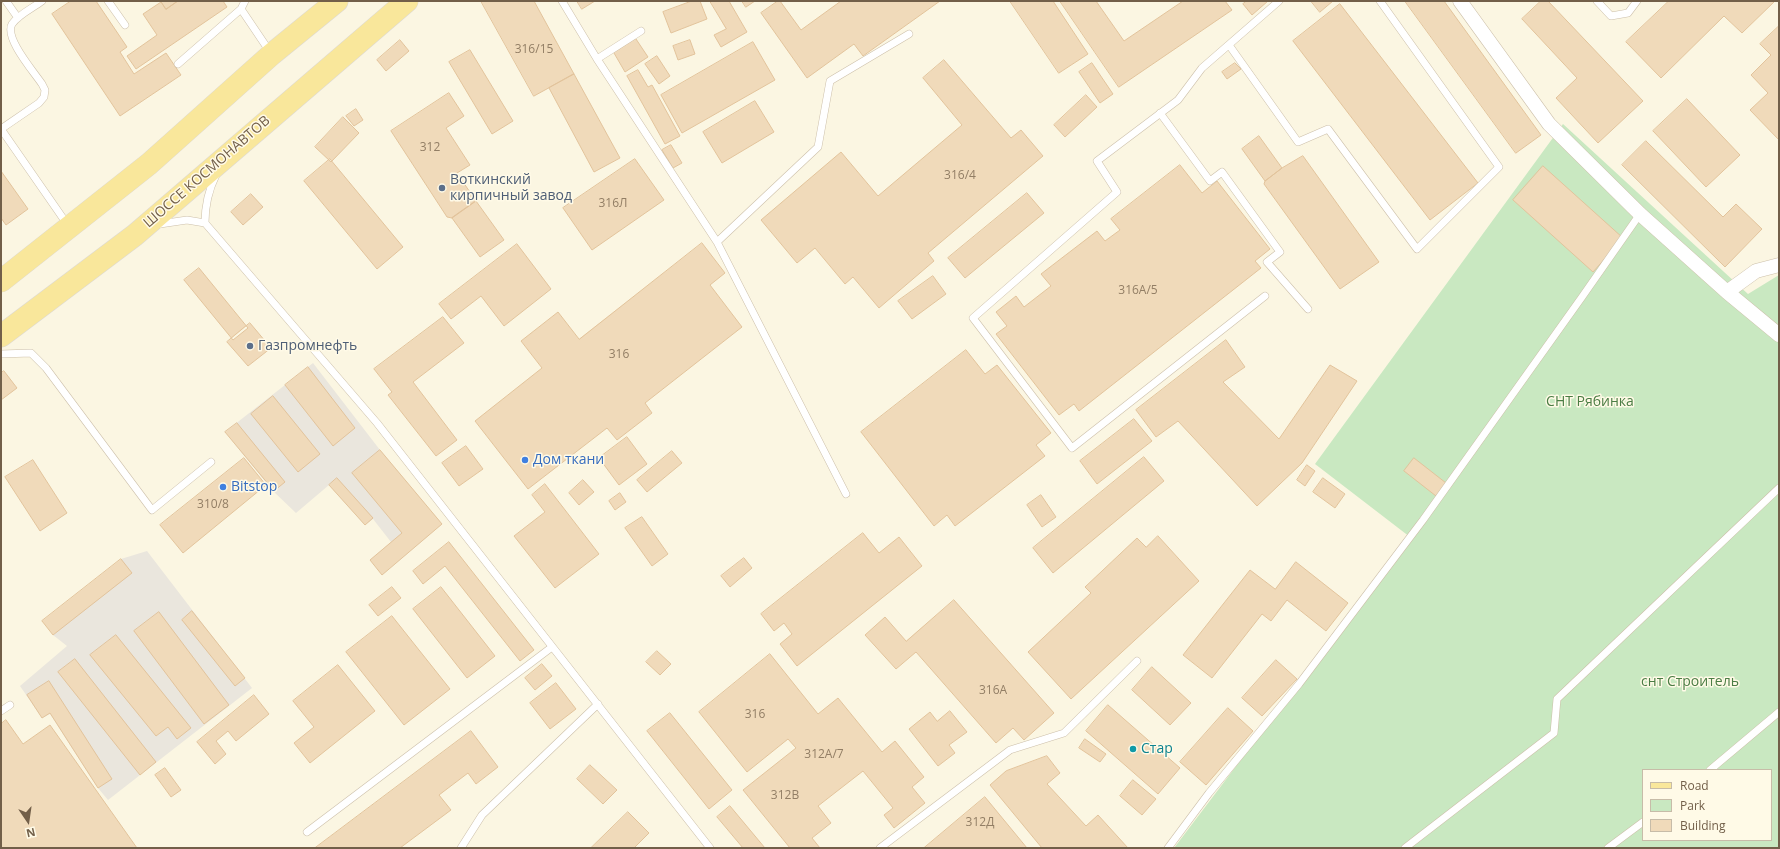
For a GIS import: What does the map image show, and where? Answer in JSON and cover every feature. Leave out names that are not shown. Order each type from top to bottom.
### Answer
[{"type":"main road","points":[[1,281],[70,228],[149,164],[272,54],[337,1]]},
{"type":"main road","name":"ШОССЕ КОСМОНАВТОВ","points":[[1,336],[135,235],[407,1]]},
{"type":"street","points":[[1460,1],[1549,124],[1640,214],[1727,292],[1779,335]]},
{"type":"street","points":[[1727,292],[1756,271],[1779,265]]},
{"type":"lane","points":[[6,1],[18,18]]},
{"type":"lane","points":[[41,1],[18,18],[11,26],[10,34],[14,44],[42,84],[45,90],[44,97],[39,103],[1,129],[70,228]]},
{"type":"lane","points":[[108,1],[125,25]]},
{"type":"lane","points":[[178,64],[241,9],[245,1]]},
{"type":"lane","points":[[562,1],[597,59],[717,242],[846,494]]},
{"type":"lane","points":[[1265,296],[1072,448],[973,318],[1117,192],[1097,161],[1178,100],[1202,68],[1279,1]]},
{"type":"lane","points":[[1230,45],[1298,142],[1328,129],[1417,248],[1499,167],[1380,1]]},
{"type":"lane","points":[[1597,1],[1611,16],[1628,13],[1637,1]]},
{"type":"lane","points":[[241,9],[272,54]]},
{"type":"lane","points":[[597,59],[641,32]]},
{"type":"lane","points":[[717,242],[818,147],[830,81],[909,34]]},
{"type":"lane","points":[[1160,113],[1210,181],[1222,172],[1280,252],[1267,262],[1308,309]]},
{"type":"lane","points":[[205,223],[205,206],[209,189],[232,151]]},
{"type":"lane","points":[[1168,848],[1209,793],[1299,684],[1424,520],[1640,214]]},
{"type":"lane","points":[[135,235],[151,226],[168,221],[187,220],[205,223],[377,423],[710,848]]},
{"type":"lane","points":[[1,354],[31,353],[46,368],[152,510],[211,462]]},
{"type":"lane","points":[[1404,848],[1554,733],[1557,698],[1779,488]]},
{"type":"lane","points":[[307,832],[552,647]]},
{"type":"lane","points":[[880,848],[1010,750],[1064,733],[1137,661]]},
{"type":"lane","points":[[461,848],[482,815],[598,704]]},
{"type":"lane","points":[[1,711],[10,705]]},
{"type":"lane","points":[[1711,769],[1779,712]]},
{"type":"lane","points":[[1608,848],[1642,823]]},
{"type":"shaded area","points":[[313,363],[380,450],[442,524],[382,575],[370,560],[391,542],[373,519],[365,525],[329,485],[296,513],[273,491],[225,432]]},
{"type":"shaded area","points":[[147,551],[252,688],[108,800],[98,788],[50,714],[42,718],[20,686],[67,646],[53,635],[121,559]]},
{"type":"green space","name":"СНТ Рябинка","points":[[1563,124],[1748,294],[1779,275],[1779,848],[1174,848],[1410,537],[1315,464]]},
{"type":"building","points":[[71,1],[96,1],[127,47],[120,52],[134,74],[166,53],[181,75],[120,116],[52,14]]},
{"type":"building","points":[[161,1],[178,1],[166,9]]},
{"type":"building","points":[[178,1],[223,1],[227,7],[136,69],[127,56],[157,35],[143,14],[161,2],[166,9]]},
{"type":"building","points":[[481,1],[534,1],[574,74],[534,96]]},
{"type":"building","points":[[577,1],[595,1],[582,9]]},
{"type":"building","points":[[692,1],[700,1],[707,19],[671,33],[663,12]]},
{"type":"building","points":[[710,1],[729,1],[747,32],[721,47],[714,35],[726,29]]},
{"type":"building","points":[[742,1],[755,1],[746,7]]},
{"type":"building","points":[[780,1],[801,30],[841,1],[940,1],[863,56],[854,44],[807,78],[761,13]]},
{"type":"building","points":[[1010,1],[1053,1],[1088,54],[1059,73]]},
{"type":"building","points":[[1060,1],[1096,1],[1124,41],[1183,1],[1225,1],[1232,10],[1119,87]]},
{"type":"building","points":[[1247,1],[1268,1],[1252,15],[1243,4]]},
{"type":"building","points":[[1311,1],[1333,1],[1320,12]]},
{"type":"building","points":[[1405,1],[1444,1],[1541,135],[1516,153]]},
{"type":"building","points":[[1541,1],[1548,1],[1643,101],[1598,143],[1556,98],[1577,78],[1522,19]]},
{"type":"building","points":[[1669,1],[1775,1],[1742,33],[1724,16],[1661,78],[1626,42]]},
{"type":"building","points":[[1340,4],[1478,183],[1430,220],[1293,41]]},
{"type":"building","points":[[1779,26],[1779,140],[1750,110],[1768,93],[1751,75],[1771,55],[1760,44]]},
{"type":"building","points":[[636,39],[648,57],[625,72],[614,53]]},
{"type":"building","points":[[400,40],[409,51],[386,71],[377,60]]},
{"type":"building","points":[[690,40],[695,54],[678,60],[673,46]]},
{"type":"building","points":[[753,42],[775,80],[682,133],[661,95]]},
{"type":"building","points":[[470,50],[513,121],[492,134],[449,62]]},
{"type":"building","points":[[657,56],[670,76],[659,84],[645,64]]},
{"type":"building","points":[[944,60],[1011,138],[1021,130],[1043,156],[928,253],[934,261],[879,308],[853,277],[845,284],[815,248],[797,263],[761,220],[841,152],[878,196],[962,125],[923,78]]},
{"type":"building","points":[[1092,63],[1113,94],[1100,103],[1079,72]]},
{"type":"building","points":[[1235,63],[1241,69],[1227,79],[1222,72]]},
{"type":"building","points":[[638,70],[648,87],[652,85],[680,136],[665,144],[627,76]]},
{"type":"building","points":[[574,74],[620,158],[594,172],[549,88]]},
{"type":"building","points":[[449,93],[464,116],[446,128],[470,165],[457,173],[476,201],[452,218],[447,217],[391,131]]},
{"type":"building","points":[[1086,95],[1097,107],[1065,137],[1054,125]]},
{"type":"building","points":[[1687,99],[1740,155],[1706,187],[1653,131]]},
{"type":"building","points":[[755,101],[774,132],[722,163],[703,132]]},
{"type":"building","points":[[356,109],[363,120],[354,126],[346,116]]},
{"type":"building","points":[[343,117],[359,133],[331,162],[315,147]]},
{"type":"building","points":[[1259,136],[1282,168],[1265,181],[1242,149]]},
{"type":"building","points":[[1646,141],[1723,217],[1736,204],[1762,229],[1725,267],[1622,165]]},
{"type":"building","points":[[671,145],[682,163],[673,168],[662,150]]},
{"type":"building","points":[[1303,156],[1379,262],[1340,289],[1264,184],[1265,181],[1282,168]]},
{"type":"building","points":[[330,159],[403,247],[377,269],[304,181]]},
{"type":"building","points":[[635,159],[664,200],[592,250],[563,208]]},
{"type":"building","points":[[1180,165],[1202,193],[1217,181],[1270,249],[1255,261],[1261,268],[1079,411],[1074,404],[1059,415],[996,334],[1007,326],[996,312],[1016,296],[1024,307],[1051,286],[1041,274],[1097,231],[1105,241],[1120,230],[1111,219]]},
{"type":"building","points":[[1543,166],[1623,238],[1593,272],[1513,200]]},
{"type":"building","points":[[1,171],[28,209],[6,225],[1,218]]},
{"type":"building","points":[[1027,193],[1044,213],[965,278],[948,258]]},
{"type":"building","points":[[251,194],[263,207],[243,225],[231,212]]},
{"type":"building","points":[[476,201],[504,240],[480,257],[452,218]]},
{"type":"building","points":[[702,243],[725,273],[710,285],[742,327],[645,403],[652,413],[617,440],[607,428],[528,489],[475,421],[542,368],[521,341],[558,312],[579,339]]},
{"type":"building","points":[[517,244],[551,289],[504,326],[481,296],[451,319],[439,304]]},
{"type":"building","points":[[199,268],[248,328],[233,340],[184,280]]},
{"type":"building","points":[[933,276],[946,294],[912,319],[898,301]]},
{"type":"building","points":[[443,317],[464,343],[413,382],[457,440],[436,456],[388,395],[392,392],[374,369]]},
{"type":"building","points":[[250,323],[271,348],[248,366],[227,342]]},
{"type":"building","points":[[1226,340],[1245,367],[1223,382],[1279,439],[1330,365],[1357,381],[1302,463],[1257,506],[1178,421],[1156,437],[1136,410]]},
{"type":"building","points":[[966,350],[985,374],[997,365],[1051,433],[1036,445],[1045,456],[955,526],[947,515],[934,526],[861,432]]},
{"type":"building","points":[[308,367],[355,428],[333,446],[285,385]]},
{"type":"building","points":[[4,371],[17,388],[1,400],[1,373]]},
{"type":"building","points":[[273,396],[320,454],[298,472],[251,414]]},
{"type":"building","points":[[1134,419],[1152,441],[1097,484],[1080,461]]},
{"type":"building","points":[[237,423],[285,482],[274,491],[225,432]]},
{"type":"building","points":[[627,437],[647,464],[619,485],[599,458]]},
{"type":"building","points":[[466,446],[483,469],[459,486],[442,463]]},
{"type":"building","points":[[380,450],[442,524],[382,575],[370,560],[402,533],[352,473]]},
{"type":"building","points":[[672,451],[682,463],[647,492],[637,480]]},
{"type":"building","points":[[1144,457],[1164,481],[1053,573],[1033,548]]},
{"type":"building","points":[[244,458],[266,485],[183,553],[160,525]]},
{"type":"building","points":[[1414,458],[1446,483],[1436,496],[1404,471]]},
{"type":"building","points":[[33,460],[67,513],[40,531],[5,477]]},
{"type":"building","points":[[1307,465],[1315,471],[1305,486],[1297,480]]},
{"type":"building","points":[[337,478],[373,518],[365,525],[329,485]]},
{"type":"building","points":[[1323,478],[1345,494],[1335,508],[1313,492]]},
{"type":"building","points":[[583,480],[594,492],[579,505],[569,493]]},
{"type":"building","points":[[545,484],[599,554],[555,588],[514,536],[545,512],[532,495]]},
{"type":"building","points":[[620,493],[626,502],[615,510],[609,501]]},
{"type":"building","points":[[1041,495],[1056,517],[1042,527],[1027,505]]},
{"type":"building","points":[[642,517],[668,554],[652,566],[625,528]]},
{"type":"building","points":[[863,533],[879,553],[899,537],[922,566],[797,666],[780,644],[792,634],[784,623],[774,631],[761,614]]},
{"type":"building","points":[[1158,536],[1199,581],[1071,699],[1028,652],[1091,593],[1085,587],[1137,538],[1146,547]]},
{"type":"building","points":[[449,542],[534,650],[520,661],[445,566],[423,584],[413,571]]},
{"type":"building","points":[[744,558],[752,568],[730,587],[721,576]]},
{"type":"building","points":[[121,559],[132,573],[53,635],[42,621]]},
{"type":"building","points":[[1296,562],[1348,603],[1326,631],[1287,600],[1271,621],[1262,614],[1212,678],[1183,655],[1250,570],[1275,589]]},
{"type":"building","points":[[392,587],[401,598],[378,616],[369,605]]},
{"type":"building","points":[[441,587],[495,656],[467,678],[413,609]]},
{"type":"building","points":[[954,600],[1054,713],[1024,740],[1013,728],[996,743],[916,652],[896,669],[865,635],[885,617],[906,641]]},
{"type":"building","points":[[192,611],[245,678],[235,686],[182,620]]},
{"type":"building","points":[[159,612],[229,705],[204,724],[134,631]]},
{"type":"building","points":[[392,616],[450,689],[404,725],[346,652]]},
{"type":"building","points":[[116,635],[191,728],[177,739],[168,727],[156,736],[90,655]]},
{"type":"building","points":[[657,651],[671,664],[660,675],[646,662]]},
{"type":"building","points":[[770,654],[818,714],[838,698],[882,752],[895,741],[924,777],[912,787],[925,803],[894,828],[884,815],[893,808],[863,771],[818,806],[831,823],[812,838],[820,848],[790,848],[743,790],[796,748],[788,739],[747,772],[699,712]]},
{"type":"building","points":[[75,659],[156,762],[140,775],[58,672]]},
{"type":"building","points":[[1276,660],[1297,679],[1262,716],[1242,698]]},
{"type":"building","points":[[542,664],[552,676],[535,690],[525,678]]},
{"type":"building","points":[[338,665],[375,711],[310,763],[294,743],[314,727],[293,701]]},
{"type":"building","points":[[1152,667],[1191,703],[1170,725],[1132,690]]},
{"type":"building","points":[[49,681],[112,779],[98,788],[50,713],[42,718],[27,695]]},
{"type":"building","points":[[556,683],[576,709],[550,729],[530,703]]},
{"type":"building","points":[[254,695],[269,714],[236,741],[228,731],[216,741],[226,754],[215,764],[197,742]]},
{"type":"building","name":"Стар","points":[[1108,705],[1180,768],[1158,794],[1086,731]]},
{"type":"building","points":[[1228,708],[1253,731],[1206,785],[1180,762]]},
{"type":"building","points":[[950,711],[967,732],[949,745],[955,753],[938,766],[909,729],[930,712],[937,721]]},
{"type":"building","points":[[670,713],[732,790],[709,809],[647,731]]},
{"type":"building","points":[[6,720],[23,744],[50,725],[137,848],[1,848],[1,724]]},
{"type":"building","points":[[471,731],[498,767],[476,784],[468,773],[439,795],[451,810],[400,848],[315,848]]},
{"type":"building","points":[[1085,739],[1106,754],[1100,762],[1079,748]]},
{"type":"building","points":[[1047,756],[1060,773],[1047,784],[1086,826],[1098,815],[1128,848],[1042,848],[990,785],[1006,771]]},
{"type":"building","points":[[590,765],[617,790],[603,804],[577,779]]},
{"type":"building","points":[[165,768],[181,790],[171,797],[155,775]]},
{"type":"building","points":[[1133,780],[1156,799],[1142,815],[1120,796]]},
{"type":"building","points":[[985,797],[1027,848],[924,848]]},
{"type":"building","points":[[730,806],[765,848],[743,848],[717,817]]},
{"type":"building","points":[[628,812],[649,833],[634,848],[591,848]]},
{"type":"place","name":"Воткинский кирпичный завод","points":[[442,188]]},
{"type":"place","name":"Газпромнефть","points":[[250,346]]},
{"type":"place","name":"Дом ткани","points":[[525,460]]},
{"type":"place","name":"Bitstop","points":[[223,487]]},
{"type":"place","name":"Стар","points":[[1133,749]]},
{"type":"park label","name":"снт Строитель","points":[[1690,682]]}]
